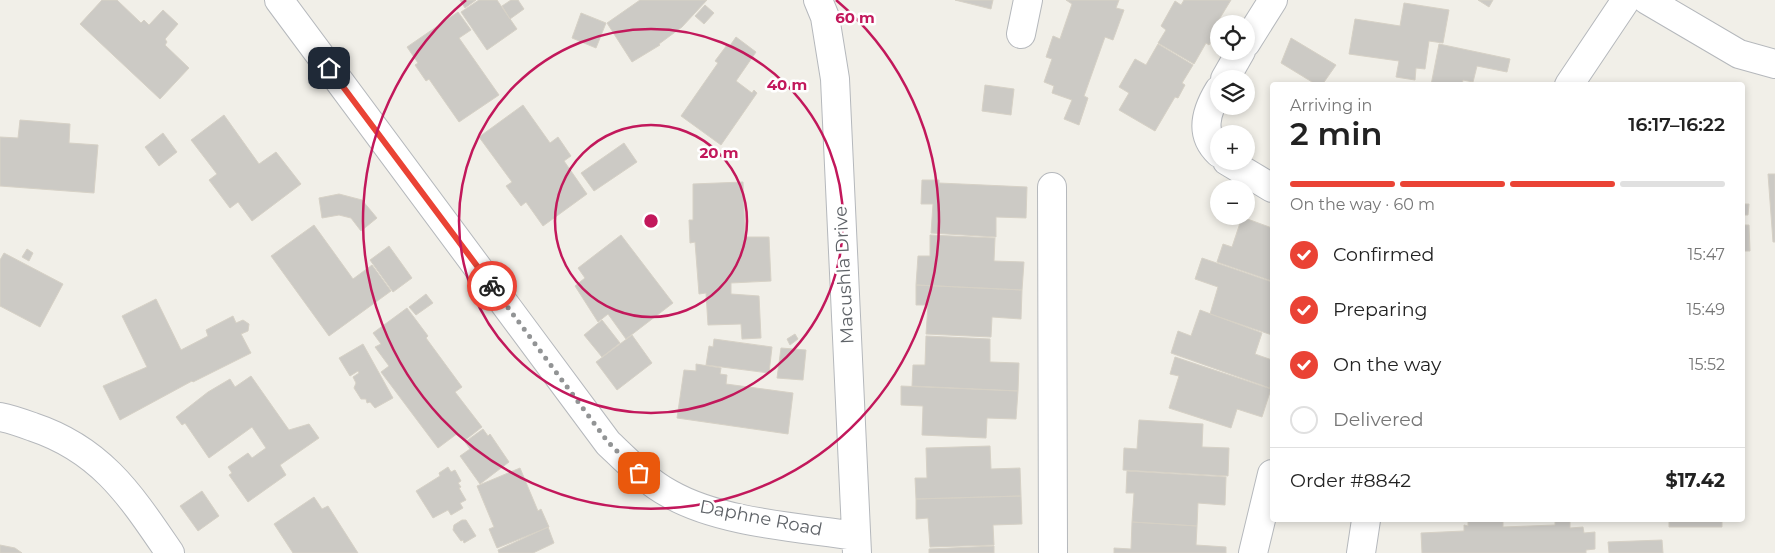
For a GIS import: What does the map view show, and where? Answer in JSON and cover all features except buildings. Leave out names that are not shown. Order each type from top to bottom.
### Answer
[{"type":"street","name":"Daphne Road","points":[[279,0],[608,442],[639,473],[669,494],[703,509],[856,544]]},
{"type":"street","name":"Macushla Drive","points":[[818,0],[825,17],[835,79],[856,544]]},
{"type":"street","points":[[1021,34],[1028,0]]},
{"type":"street","points":[[1255,28],[1274,0]]},
{"type":"street","points":[[1571,82],[1626,0]]},
{"type":"street","points":[[1647,0],[1739,54],[1775,64]]},
{"type":"street","points":[[1210,107],[1207,113],[1206,129],[1210,143]]},
{"type":"street","points":[[1242,170],[1270,187]]},
{"type":"street","points":[[1052,187],[1053,553]]},
{"type":"street","points":[[0,417],[59,436],[95,460],[123,487],[170,553]]},
{"type":"street","points":[[1253,553],[1270,482]]},
{"type":"street","points":[[1361,553],[1366,522]]},
{"type":"way so far","points":[[492,286],[608,442],[639,473]]},
{"type":"route","points":[[329,68],[492,286]]}]
